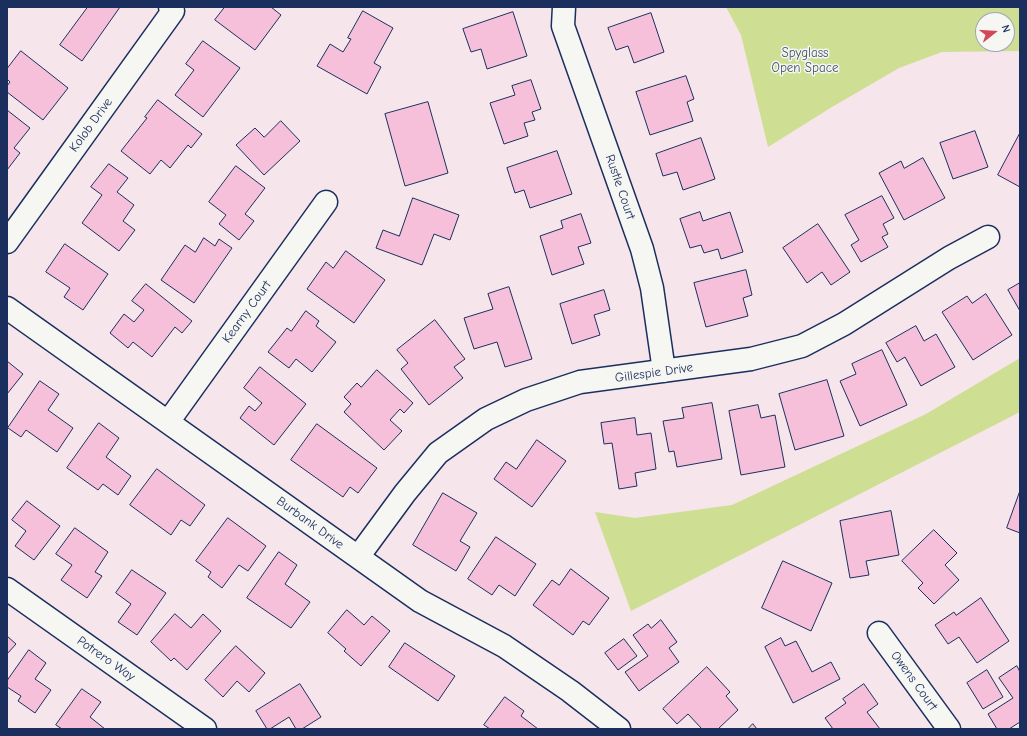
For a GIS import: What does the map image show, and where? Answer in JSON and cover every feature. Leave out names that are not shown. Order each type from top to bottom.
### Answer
[{"type":"street","name":"Rustle Court","points":[[564,7],[563,26],[642,249],[652,288],[664,371]]},
{"type":"street","name":"Kolob Drive","points":[[7,242],[173,8]]},
{"type":"street","name":"Kearny Court","points":[[168,422],[326,202]]},
{"type":"street","name":"Gillespie Drive","points":[[358,557],[404,493],[438,453],[486,419],[526,400],[580,382],[751,359],[802,346],[844,324],[949,258],[988,237]]},
{"type":"street","name":"Burbank Drive","points":[[7,308],[420,601],[504,646],[570,691],[619,729]]},
{"type":"street","name":"Potrero Way","points":[[7,589],[205,729]]},
{"type":"street","name":"Owens Court","points":[[879,633],[949,729]]},
{"type":"green space","name":"Spyglass Open Space","points":[[726,7],[1020,7],[1020,51],[1015,51],[1015,12],[975,12],[975,52],[942,52],[899,68],[832,107],[768,147],[741,35]]},
{"type":"green space","points":[[1020,358],[1020,412],[631,611],[595,512],[635,518],[732,505],[926,414]]},
{"type":"building","points":[[88,7],[120,7],[82,61],[60,45]]},
{"type":"building","points":[[225,7],[271,7],[281,15],[255,50],[215,20]]},
{"type":"building","points":[[363,11],[393,28],[374,63],[381,67],[367,94],[317,66],[330,44],[343,52],[351,39],[348,38]]},
{"type":"building","points":[[513,12],[527,56],[487,69],[481,49],[471,52],[463,29]]},
{"type":"building","points":[[651,13],[664,52],[634,63],[628,46],[616,50],[608,28]]},
{"type":"building","points":[[203,41],[240,68],[203,117],[175,95],[194,70],[186,64]]},
{"type":"building","points":[[21,51],[68,88],[43,120],[7,92],[7,86],[10,82],[7,79],[7,69]]},
{"type":"building","points":[[686,76],[694,99],[687,102],[693,121],[650,135],[636,92]]},
{"type":"building","points":[[531,80],[541,109],[532,112],[535,120],[524,123],[528,136],[504,144],[490,103],[515,95],[512,86]]},
{"type":"building","points":[[158,100],[202,134],[191,148],[188,145],[170,168],[161,160],[150,174],[121,151],[147,118],[145,117]]},
{"type":"building","points":[[428,102],[448,173],[405,186],[385,114]]},
{"type":"building","points":[[7,110],[30,128],[14,148],[20,153],[7,170]]},
{"type":"building","points":[[281,121],[300,141],[264,175],[236,145],[255,128],[264,137]]},
{"type":"building","points":[[975,131],[988,167],[953,179],[940,143]]},
{"type":"building","points":[[1020,133],[1020,187],[998,175]]},
{"type":"building","points":[[701,138],[715,179],[683,190],[677,172],[663,176],[656,154]]},
{"type":"building","points":[[557,151],[572,194],[530,208],[524,190],[515,193],[507,168]]},
{"type":"building","points":[[923,158],[945,198],[904,220],[879,173],[901,161],[904,168]]},
{"type":"building","points":[[109,164],[128,178],[117,192],[134,205],[123,221],[135,230],[119,251],[82,223],[102,195],[91,187]]},
{"type":"building","points":[[236,166],[265,188],[245,214],[254,221],[239,240],[219,224],[226,215],[209,202]]},
{"type":"building","points":[[882,196],[894,218],[883,224],[888,234],[882,237],[888,247],[861,262],[851,245],[859,240],[845,215]]},
{"type":"building","points":[[413,198],[459,215],[450,240],[434,234],[422,265],[376,248],[383,230],[399,236]]},
{"type":"building","points":[[700,212],[703,221],[730,212],[743,252],[721,259],[718,249],[704,253],[701,245],[690,248],[680,219]]},
{"type":"building","points":[[581,214],[591,243],[578,247],[584,264],[552,275],[540,236],[563,228],[561,221]]},
{"type":"building","points":[[818,224],[850,272],[831,285],[822,272],[807,283],[783,248]]},
{"type":"building","points":[[204,238],[215,246],[219,239],[232,248],[194,303],[161,280],[185,245],[195,252]]},
{"type":"building","points":[[65,244],[108,274],[83,310],[64,297],[70,288],[46,272]]},
{"type":"building","points":[[346,251],[385,280],[354,323],[307,289],[326,262],[333,268]]},
{"type":"building","points":[[746,270],[752,295],[743,298],[748,316],[706,327],[694,283]]},
{"type":"building","points":[[1020,283],[1020,311],[1008,290]]},
{"type":"building","points":[[146,284],[192,321],[182,333],[175,327],[152,357],[133,342],[128,348],[110,333],[124,314],[134,322],[144,310],[132,301]]},
{"type":"building","points":[[509,287],[532,359],[505,367],[497,342],[474,349],[464,318],[493,309],[488,294]]},
{"type":"building","points":[[604,290],[610,310],[594,315],[600,335],[572,344],[560,304]]},
{"type":"building","points":[[986,294],[1012,335],[973,360],[942,312],[967,296],[972,303]]},
{"type":"building","points":[[306,311],[319,321],[316,326],[336,342],[312,372],[296,359],[289,368],[268,352],[287,328],[291,331]]},
{"type":"building","points":[[435,320],[465,359],[454,367],[463,378],[429,405],[401,369],[408,363],[397,350]]},
{"type":"building","points":[[916,326],[924,341],[936,334],[955,367],[921,386],[905,357],[897,362],[886,343]]},
{"type":"building","points":[[882,350],[907,405],[860,426],[840,381],[856,374],[852,364]]},
{"type":"building","points":[[7,361],[23,374],[7,394]]},
{"type":"building","points":[[260,367],[306,404],[274,445],[240,418],[249,406],[255,411],[262,403],[244,388]]},
{"type":"building","points":[[377,370],[413,403],[404,413],[400,409],[390,420],[402,431],[384,450],[344,412],[351,404],[344,397],[357,383],[361,387]]},
{"type":"building","points":[[827,380],[844,436],[795,450],[779,394]]},
{"type":"building","points":[[40,381],[59,394],[48,410],[73,428],[57,452],[26,430],[21,437],[8,428]]},
{"type":"building","points":[[712,403],[722,459],[677,467],[674,451],[669,452],[663,421],[684,418],[682,408]]},
{"type":"building","points":[[758,405],[761,418],[775,415],[785,467],[741,475],[729,411]]},
{"type":"building","points":[[635,418],[637,435],[651,433],[656,469],[635,473],[637,486],[619,489],[612,443],[604,444],[601,423]]},
{"type":"building","points":[[99,423],[119,438],[106,457],[131,476],[118,495],[103,484],[98,490],[67,468]]},
{"type":"building","points":[[317,424],[377,468],[358,493],[350,487],[343,497],[291,460]]},
{"type":"building","points":[[537,440],[566,461],[532,507],[494,479],[506,462],[516,469]]},
{"type":"building","points":[[157,469],[205,505],[190,526],[181,520],[171,535],[130,505]]},
{"type":"building","points":[[1020,491],[1020,533],[1007,528]]},
{"type":"building","points":[[443,493],[477,513],[460,541],[470,547],[456,571],[413,545]]},
{"type":"building","points":[[27,501],[60,526],[34,560],[15,546],[26,531],[12,520]]},
{"type":"building","points":[[891,511],[899,555],[866,561],[869,575],[850,578],[840,521]]},
{"type":"building","points":[[228,518],[266,546],[248,571],[239,565],[222,588],[208,577],[211,572],[196,561]]},
{"type":"building","points":[[75,528],[108,552],[95,572],[102,576],[87,598],[61,580],[72,565],[56,554]]},
{"type":"building","points":[[934,530],[957,553],[945,565],[959,580],[934,604],[918,588],[923,583],[902,561]]},
{"type":"building","points":[[496,537],[536,564],[515,596],[499,585],[492,595],[468,579]]},
{"type":"building","points":[[279,552],[297,565],[285,584],[310,602],[291,628],[247,598]]},
{"type":"building","points":[[783,561],[832,583],[811,631],[762,608]]},
{"type":"building","points":[[571,569],[609,598],[589,625],[583,621],[573,635],[533,605],[552,580],[559,585]]},
{"type":"building","points":[[132,570],[166,593],[137,635],[118,622],[131,604],[116,593]]},
{"type":"building","points":[[981,598],[1009,641],[977,663],[959,637],[948,644],[935,625],[954,612],[956,615]]},
{"type":"building","points":[[347,610],[364,625],[372,616],[390,631],[361,666],[344,651],[346,649],[328,633]]},
{"type":"building","points":[[175,614],[191,628],[203,614],[221,631],[187,670],[174,658],[171,661],[151,642]]},
{"type":"building","points":[[661,620],[677,642],[669,648],[679,662],[639,691],[625,672],[648,656],[633,635],[648,624],[651,628]]},
{"type":"building","points":[[7,636],[16,644],[7,654]]},
{"type":"building","points":[[781,638],[785,646],[796,641],[812,672],[831,662],[840,679],[793,703],[765,647]]},
{"type":"building","points":[[624,639],[637,656],[618,670],[605,653]]},
{"type":"building","points":[[405,643],[455,676],[438,701],[389,667]]},
{"type":"building","points":[[236,646],[265,673],[249,692],[237,681],[223,697],[205,680]]},
{"type":"building","points":[[29,650],[46,663],[35,679],[51,690],[35,713],[18,701],[21,696],[7,687],[7,681]]},
{"type":"building","points":[[1017,666],[1020,672],[1020,722],[1009,729],[997,729],[988,714],[1013,698],[999,678]]},
{"type":"building","points":[[707,667],[730,692],[726,696],[738,710],[718,729],[702,729],[688,714],[677,724],[663,709]]},
{"type":"building","points":[[987,670],[1003,697],[983,709],[967,683]]},
{"type":"building","points":[[300,684],[321,717],[302,729],[296,729],[289,717],[270,729],[267,729],[256,711]]},
{"type":"building","points":[[864,684],[878,704],[867,712],[880,729],[833,729],[825,718],[846,703],[843,699]]},
{"type":"building","points":[[82,689],[101,702],[90,717],[105,729],[62,729],[56,725]]},
{"type":"building","points":[[505,697],[524,711],[521,716],[538,729],[490,729],[484,725]]},
{"type":"building","points":[[753,724],[757,729],[748,729]]}]
